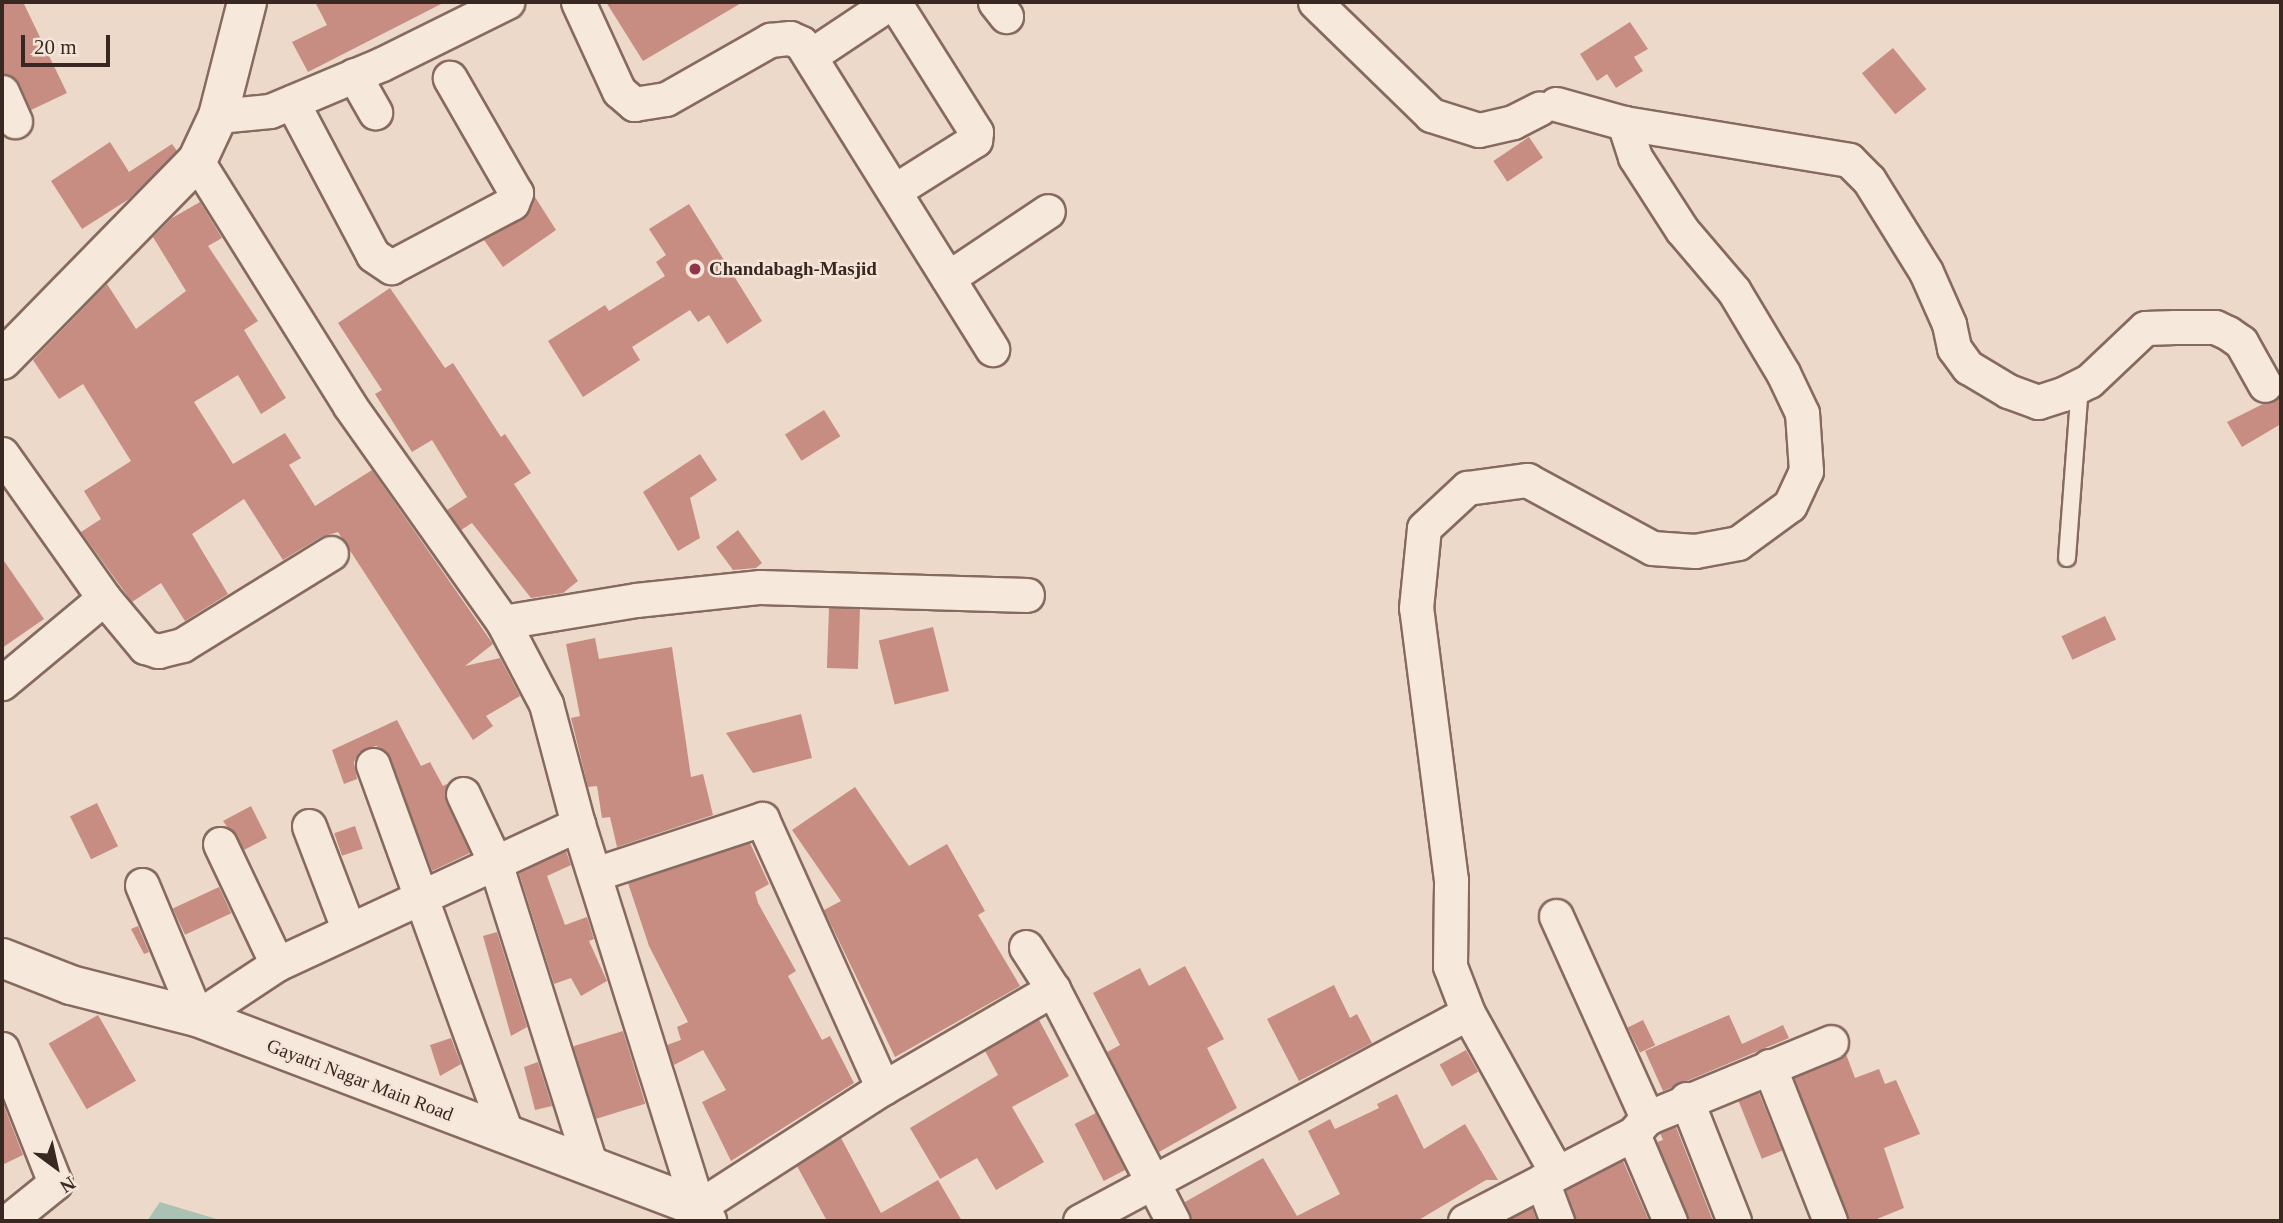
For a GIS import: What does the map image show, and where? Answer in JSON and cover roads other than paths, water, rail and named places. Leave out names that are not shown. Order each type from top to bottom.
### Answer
[{"type":"street","points":[[2,360],[197,161],[218,116],[247,2]]},
{"type":"street","points":[[218,116],[270,111],[354,75],[507,2]]},
{"type":"street","points":[[578,2],[619,91],[634,104],[666,99],[770,40],[790,38],[801,43],[992,349]]},
{"type":"street","points":[[810,56],[893,2],[976,132],[975,140],[894,191]]},
{"type":"street","points":[[1315,2],[1431,115],[1479,130],[1513,122],[1548,106],[1623,123],[1849,160],[1869,180],[1926,272],[1954,348],[1968,367],[2008,391],[2038,402],[2080,386],[2145,328],[2175,327],[2215,327],[2228,333],[2241,342],[2265,385]]},
{"type":"street","points":[[354,75],[375,112]]},
{"type":"street","points":[[292,102],[373,255],[391,268],[512,203],[516,193],[450,78]]},
{"type":"street","points":[[1558,1221],[1549,1176],[1468,1013],[1450,967],[1451,880],[1416,608],[1424,528],[1467,488],[1527,480],[1652,548],[1695,551],[1738,543],[1790,505],[1806,471],[1802,413],[1783,373],[1734,291],[1682,230],[1642,168],[1623,123]]},
{"type":"street","points":[[197,161],[350,406],[503,622],[546,704],[578,824],[703,1214],[883,1088],[1053,989]]},
{"type":"street","points":[[948,278],[1048,211]]},
{"type":"street","points":[[2,454],[104,598],[145,647],[158,651],[182,645],[331,553]]},
{"type":"street","points":[[503,622],[636,600],[760,587],[1027,595]]},
{"type":"street","points":[[2,683],[104,598]]},
{"type":"street","points":[[373,765],[507,1136]]},
{"type":"street","points":[[463,794],[495,862],[591,1167]]},
{"type":"street","points":[[595,874],[762,819],[883,1088]]},
{"type":"street","points":[[142,885],[197,1017],[277,964],[348,928],[578,824]]},
{"type":"street","points":[[309,826],[348,928]]},
{"type":"street","points":[[220,844],[277,964]]},
{"type":"street","points":[[1556,916],[1640,1126],[1670,1221]]},
{"type":"street","points":[[1026,947],[1053,989],[1172,1221]]},
{"type":"street","name":"Gayatri Nagar Main Road","points":[[2,958],[71,985],[197,1017],[591,1167],[703,1214]]},
{"type":"street","points":[[1080,1221],[1152,1180],[1468,1013]]},
{"type":"street","points":[[1465,1221],[1686,1099],[1831,1042]]},
{"type":"street","points":[[2,1049],[55,1184],[8,1221]]},
{"type":"street","points":[[1769,1066],[1830,1221]]},
{"type":"street","points":[[1686,1099],[1734,1221]]},
{"type":"lane","points":[[2067,558],[2080,386]]},
{"type":"place","name":"Chandabagh-Masjid","points":[[695,269]]}]
